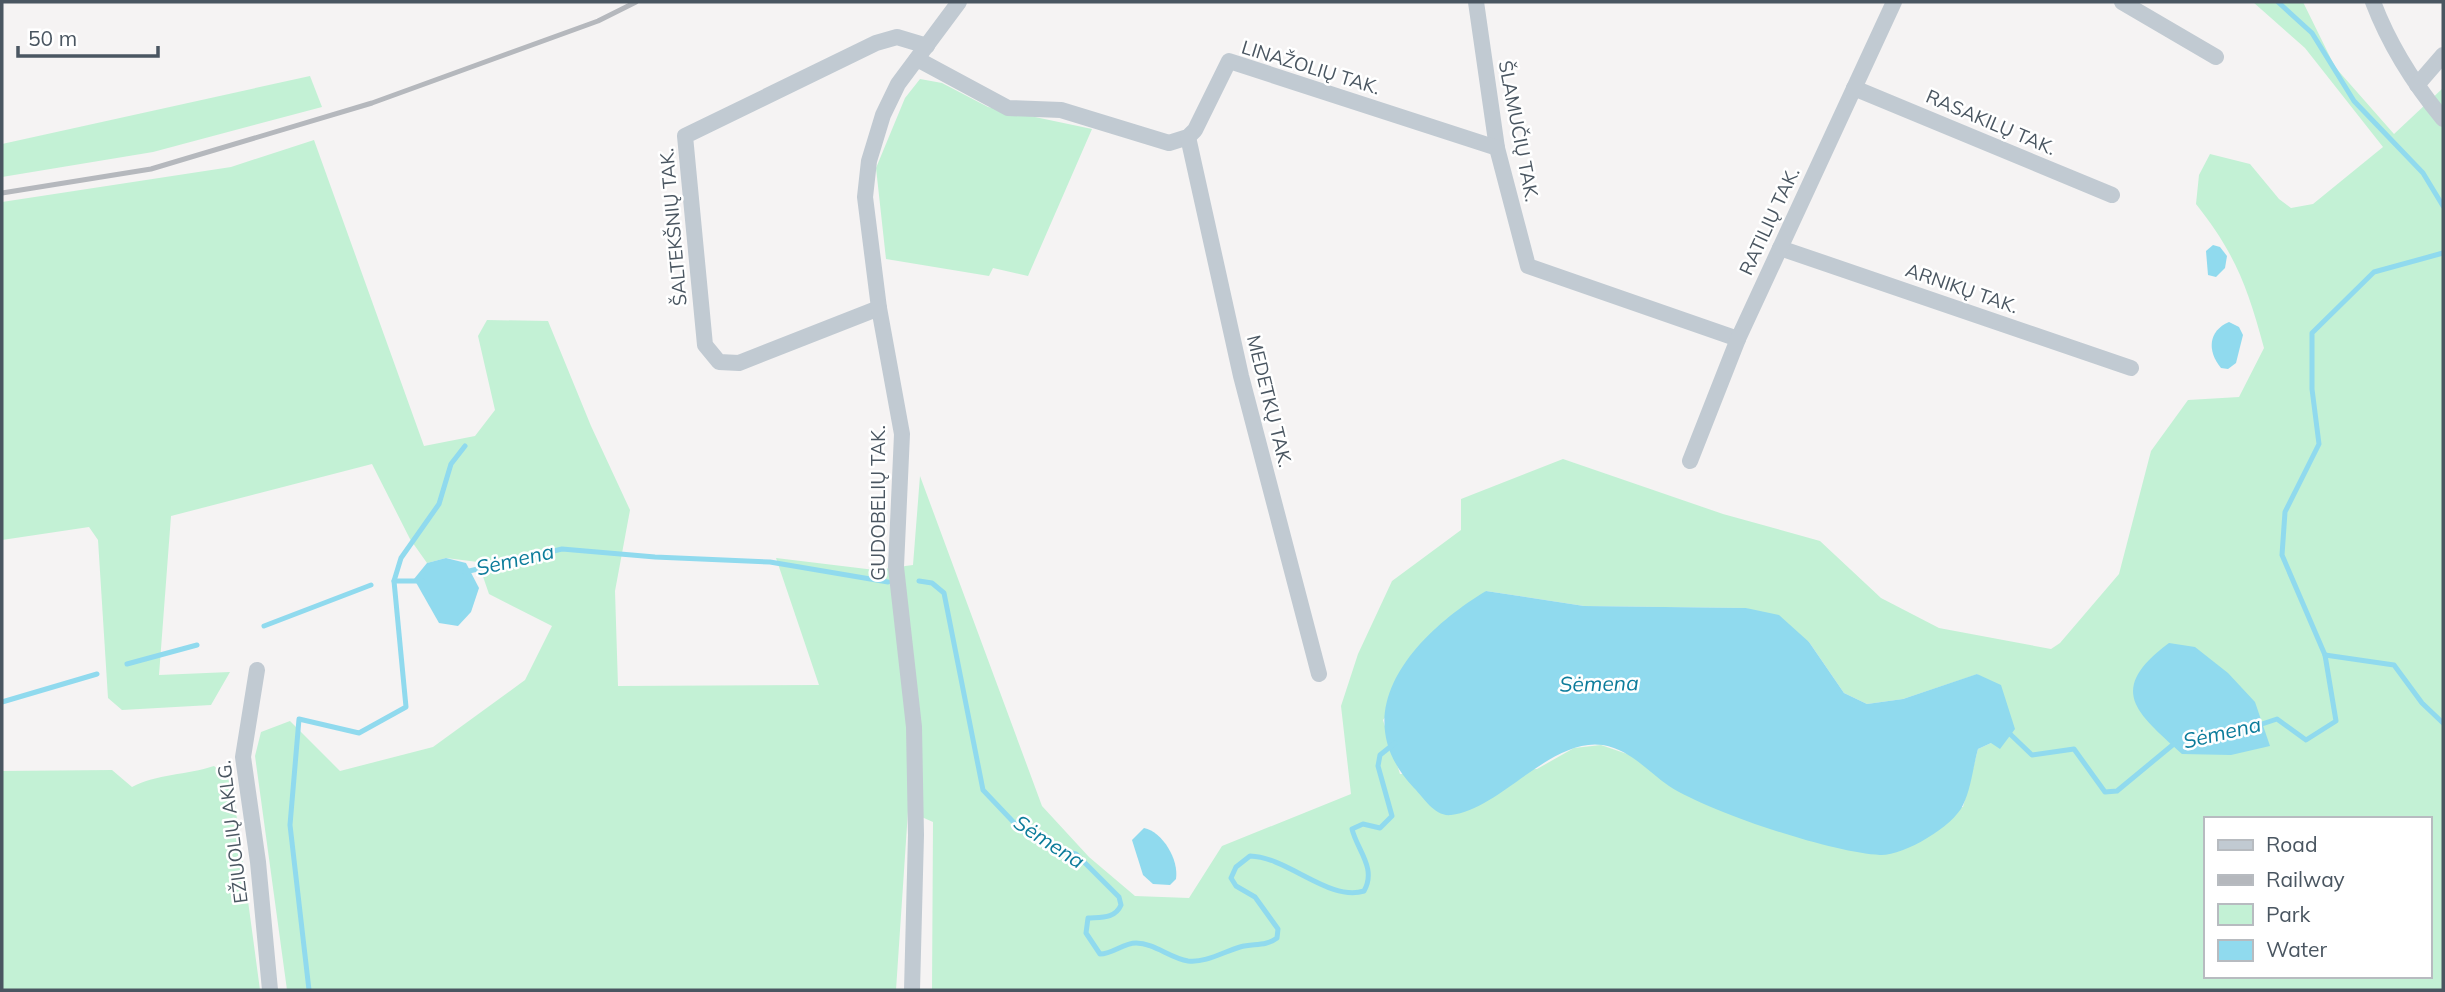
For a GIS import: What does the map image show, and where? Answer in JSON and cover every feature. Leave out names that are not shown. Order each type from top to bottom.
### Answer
[{"type":"street","name":"GUDOBELIŲ TAK.","points":[[912,990],[916,835],[914,727],[896,567],[902,434],[866,219],[869,161],[893,94],[959,2]]},
{"type":"street","name":"ŠLAMUČIŲ TAK.","points":[[1476,2],[1497,148],[1528,266],[1738,339]]},
{"type":"street","name":"RATILIŲ TAK.","points":[[1690,461],[1738,339],[1894,2]]},
{"type":"street","points":[[2122,2],[2216,57]]},
{"type":"street","points":[[2373,2],[2383,27],[2417,85],[2443,119]]},
{"type":"street","name":"ŠALTEKŠNIŲ TAK.","points":[[879,308],[739,362],[719,362],[705,345],[685,136],[876,43],[897,37],[922,52]]},
{"type":"street","points":[[922,52],[1008,108],[1061,110],[1169,143],[1188,137]]},
{"type":"street","points":[[2417,85],[2443,55]]},
{"type":"street","name":"LINAŽOLIŲ TAK.","points":[[1188,137],[1195,130],[1229,61],[1497,148]]},
{"type":"street","name":"RASAKILŲ TAK.","points":[[1854,88],[2112,195]]},
{"type":"street","name":"MEDETKŲ TAK.","points":[[1188,137],[1241,376],[1319,674]]},
{"type":"street","name":"ARNIKŲ TAK.","points":[[1780,248],[2131,368]]},
{"type":"street","name":"EŽIUOLIŲ AKLG.","points":[[257,670],[243,757],[258,862],[270,990]]},
{"type":"green space","points":[[2253,2],[2303,2],[2335,67],[2394,134],[2443,88],[2443,990],[932,990],[933,822],[908,811],[896,990],[287,990],[255,756],[261,732],[290,721],[340,771],[433,747],[525,680],[552,626],[489,594],[478,562],[446,558],[427,563],[410,539],[372,464],[171,516],[159,675],[230,672],[211,705],[122,710],[108,698],[98,540],[89,527],[2,540],[2,202],[231,167],[314,140],[424,446],[475,436],[495,410],[478,336],[487,320],[548,321],[591,426],[630,510],[615,591],[618,686],[819,685],[776,558],[875,570],[913,565],[920,476],[1042,806],[1089,857],[1135,896],[1189,898],[1222,846],[1351,794],[1341,706],[1358,654],[1392,581],[1461,530],[1461,499],[1563,459],[1723,514],[1820,541],[1881,598],[1939,628],[2051,649],[2060,643],[2119,574],[2151,451],[2188,400],[2239,397],[2264,348],[2239,272],[2221,239],[2196,204],[2199,175],[2210,154],[2250,164],[2279,199],[2291,208],[2313,204],[2383,147],[2305,48]],"holes":[[[1486,591],[1584,606],[1746,608],[1809,642],[1844,693],[1867,704],[1903,699],[1978,674],[1991,743],[1978,749],[1963,807],[1670,786],[1633,756],[1601,745],[1574,748],[1537,769],[1400,774],[1383,720]]]},
{"type":"green space","points":[[310,76],[322,107],[153,152],[2,177],[2,144]]},
{"type":"green space","points":[[920,79],[942,83],[988,107],[1092,129],[1028,276],[993,268],[989,276],[886,259],[876,168],[905,98]]},
{"type":"green space","points":[[214,766],[232,782],[260,990],[2,990],[2,771],[112,770],[132,787]]},
{"type":"water","points":[[2213,245],[2220,247],[2227,256],[2225,268],[2216,277],[2208,275],[2206,251]]},
{"type":"water","points":[[2229,322],[2239,327],[2243,335],[2236,363],[2228,369],[2221,368],[2216,362],[2212,342],[2217,331]]},
{"type":"water","points":[[446,558],[466,563],[479,588],[471,612],[458,626],[439,623],[414,579],[427,563]]},
{"type":"water","points":[[1486,591],[1584,606],[1746,608],[1779,615],[1809,642],[1844,693],[1867,704],[1903,699],[1977,674],[2001,685],[2015,729],[2000,749],[1991,743],[1978,749],[1966,799],[1958,814],[1926,839],[1890,854],[1859,853],[1832,847],[1741,819],[1669,786],[1622,751],[1603,745],[1584,745],[1564,752],[1489,800],[1470,810],[1445,815],[1426,801],[1393,759],[1385,730],[1387,703],[1397,676],[1414,651],[1460,608]]},
{"type":"water","points":[[2169,643],[2195,647],[2228,673],[2255,702],[2270,746],[2231,755],[2182,754],[2152,726],[2141,713],[2133,688],[2138,674]]},
{"type":"water","points":[[1144,828],[1163,841],[1172,856],[1176,879],[1170,885],[1153,884],[1143,875],[1132,840]]},
{"type":"waterway","points":[[2278,2],[2312,33],[2354,101],[2423,173],[2443,206]]},
{"type":"waterway","name":"Sėmena","points":[[2256,726],[2277,719],[2306,740],[2336,721],[2325,655],[2282,555],[2285,512],[2319,444],[2312,389],[2312,333],[2374,272],[2443,253]]},
{"type":"waterway","points":[[309,990],[290,825],[299,719],[359,733],[406,707],[394,581],[401,558],[439,504],[451,464],[465,446]]},
{"type":"waterway","name":"Sėmena","points":[[465,572],[562,549],[655,557],[770,562],[888,582]]},
{"type":"waterway","name":"Sėmena","points":[[394,581],[422,581]]},
{"type":"waterway","name":"Sėmena","points":[[919,581],[932,583],[944,593],[983,790],[1021,830],[1054,849],[1076,854],[1119,897],[1121,905],[1115,913],[1088,918],[1086,933],[1100,954],[1136,943],[1149,945],[1181,959],[1195,961],[1240,947],[1268,943],[1277,938],[1278,929],[1255,897],[1236,886],[1231,878],[1236,867],[1250,856],[1279,863],[1337,890],[1351,893],[1364,891],[1367,867],[1352,829],[1363,824],[1380,828],[1392,816],[1378,766],[1380,755],[1395,743]]},
{"type":"waterway","name":"Sėmena","points":[[264,626],[371,585]]},
{"type":"waterway","name":"Sėmena","points":[[127,664],[197,645]]},
{"type":"waterway","points":[[2325,655],[2394,665],[2422,703],[2443,723]]},
{"type":"waterway","name":"Sėmena","points":[[2,702],[97,674]]},
{"type":"waterway","name":"Sėmena","points":[[2008,732],[2032,755],[2074,749],[2105,792],[2117,791],[2175,743]]},
{"type":"railway","points":[[2,193],[151,169],[372,103],[598,21],[636,2]]}]
